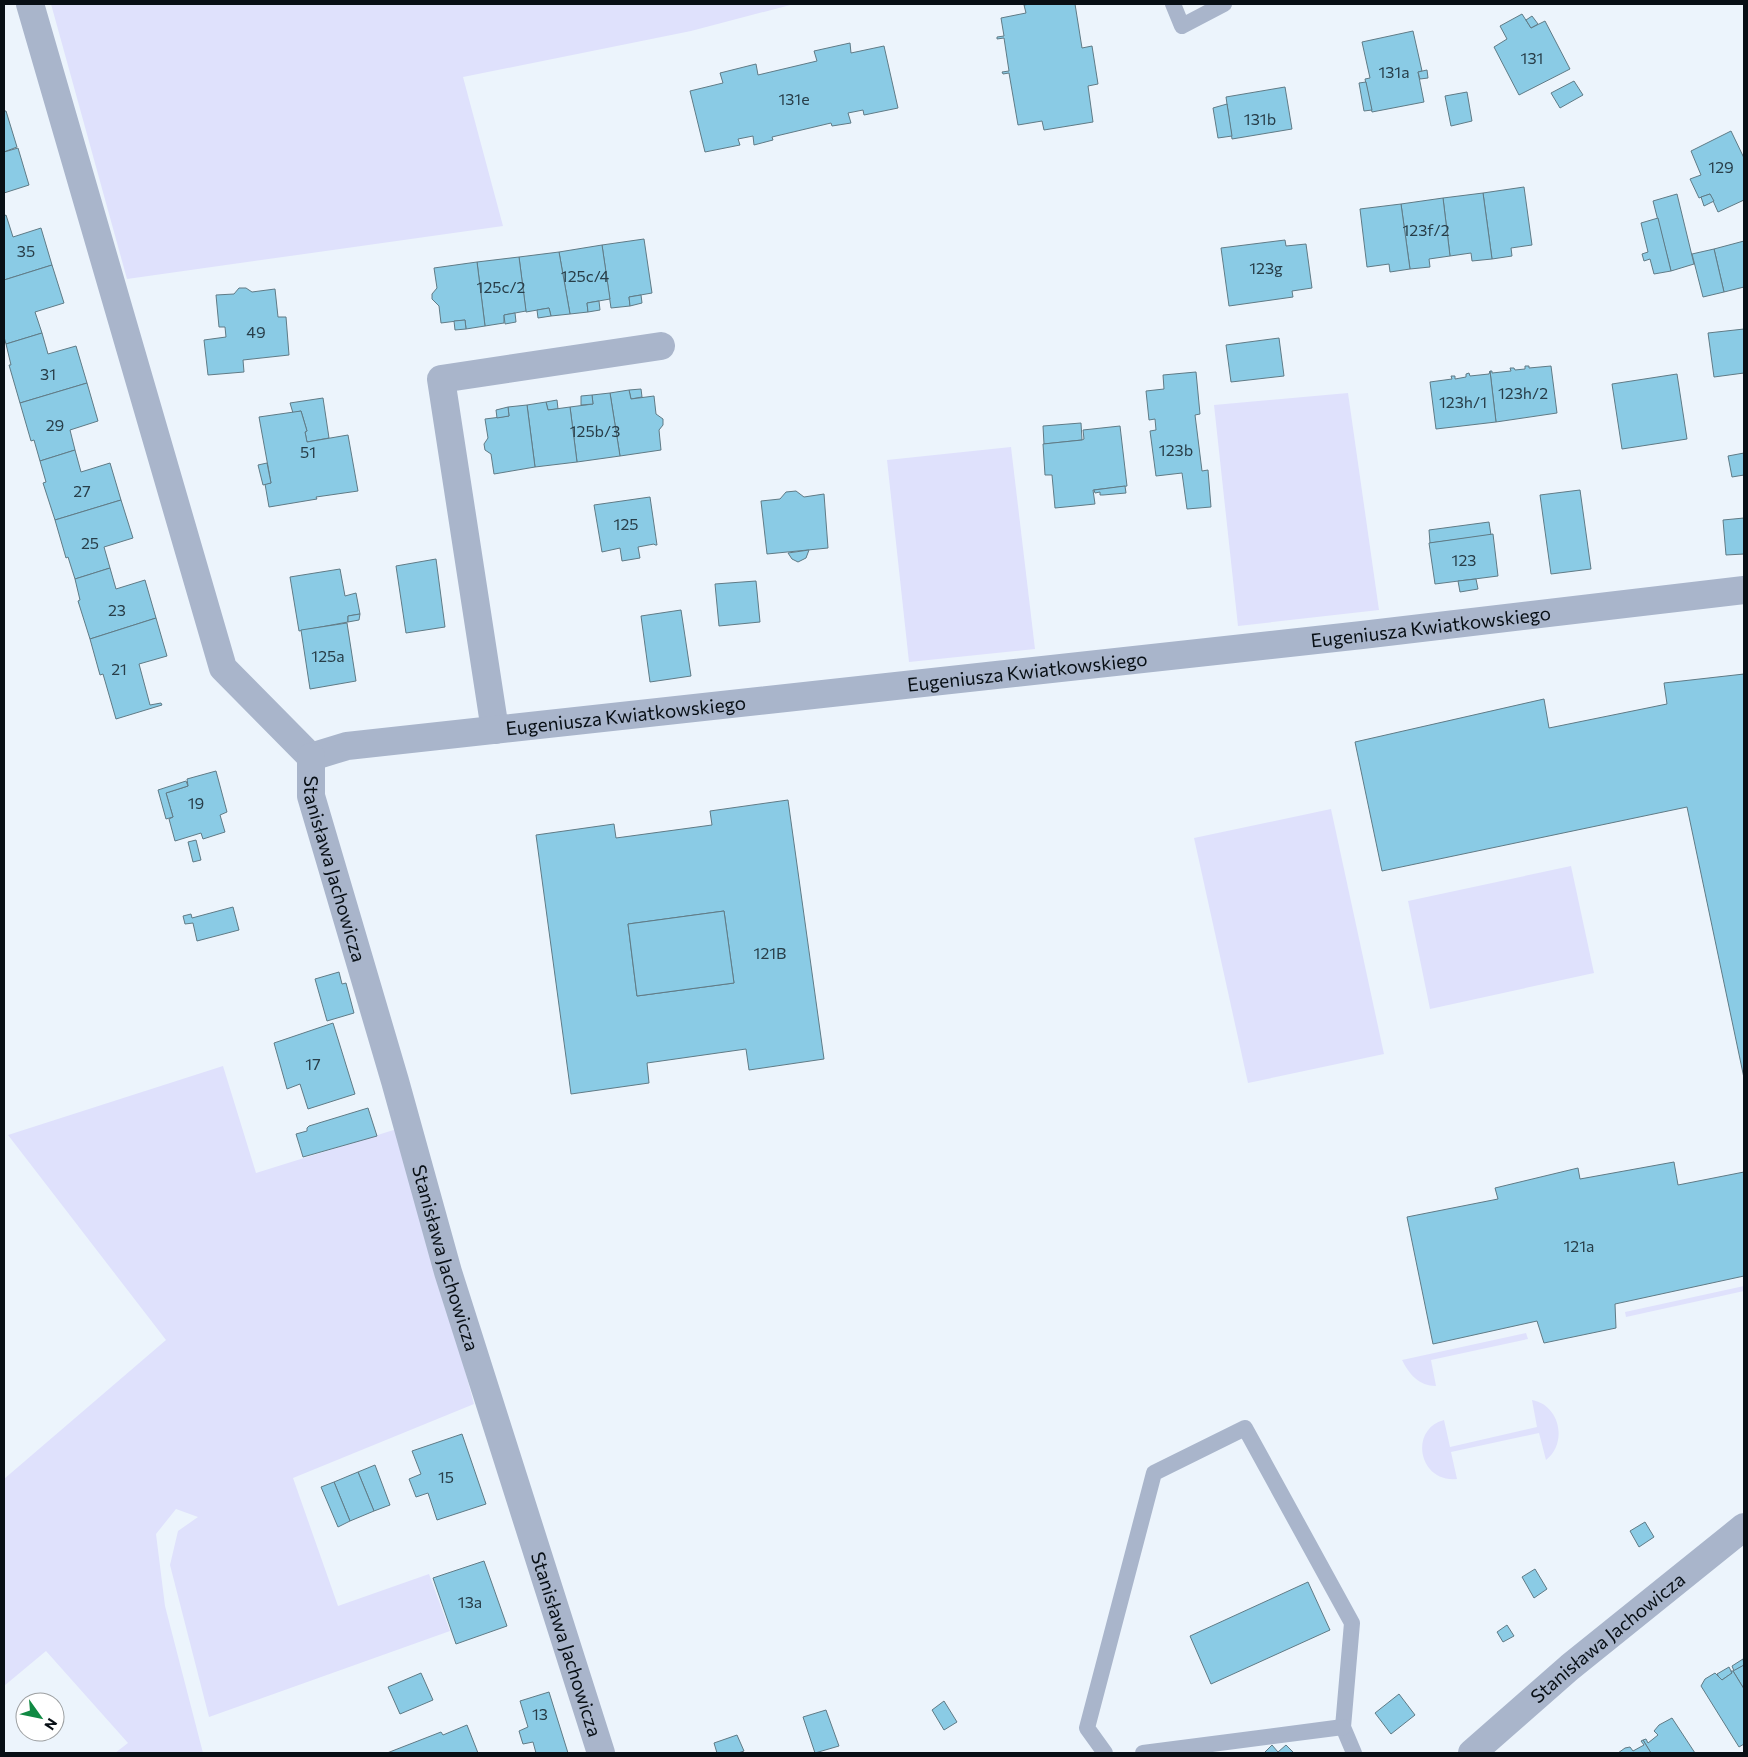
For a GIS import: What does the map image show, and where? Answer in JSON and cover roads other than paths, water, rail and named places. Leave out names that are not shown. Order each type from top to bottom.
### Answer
[{"type":"street","points":[[30,4],[223,668],[311,756]]},
{"type":"street","points":[[495,730],[441,379],[661,346]]},
{"type":"street","name":"Eugeniusza Kwiatkowskiego","points":[[311,756],[347,746],[1362,635],[1744,590]]},
{"type":"street","name":"Stanisława Jachowicza","points":[[311,756],[311,796],[395,1081],[448,1272],[602,1753]]},
{"type":"street","name":"Stanisława Jachowicza","points":[[1472,1753],[1570,1667],[1744,1526]]},
{"type":"lane","points":[[1173,4],[1182,26],[1224,4]]},
{"type":"lane","points":[[1105,1753],[1086,1728],[1154,1473],[1245,1428],[1352,1623],[1343,1727],[1354,1753]]},
{"type":"lane","points":[[1143,1753],[1343,1727]]}]
